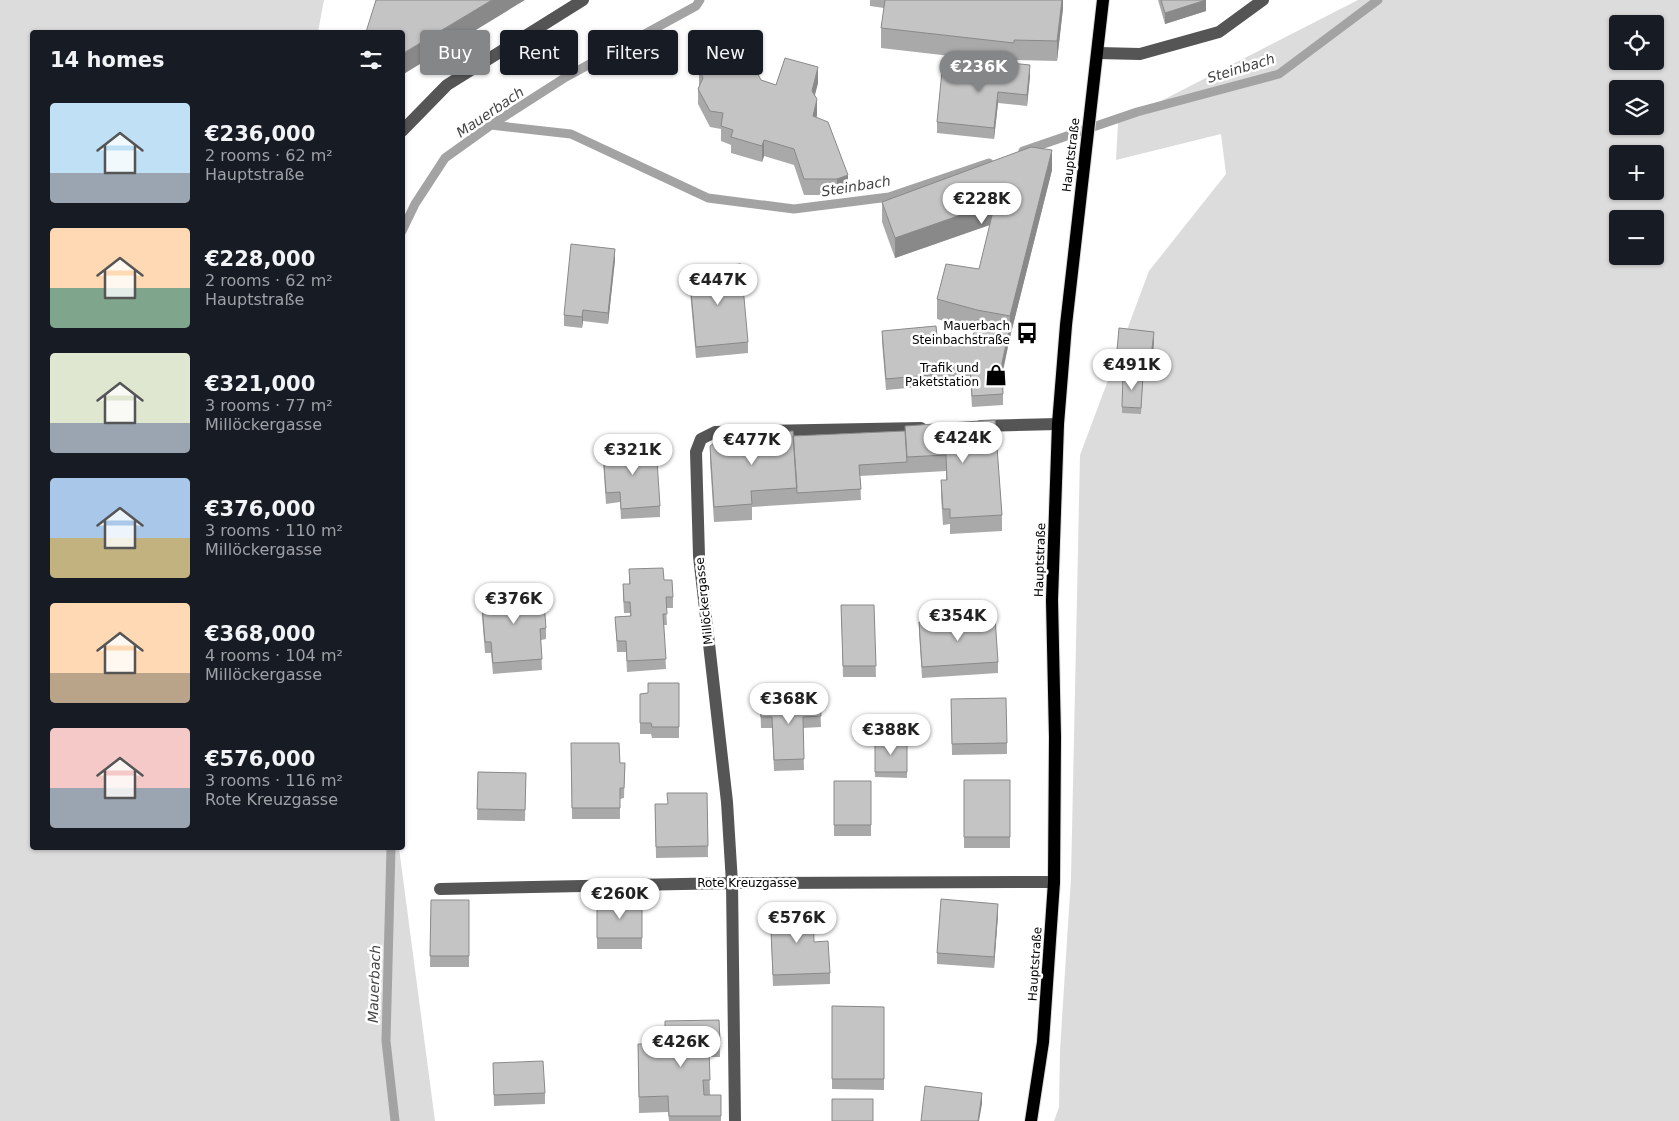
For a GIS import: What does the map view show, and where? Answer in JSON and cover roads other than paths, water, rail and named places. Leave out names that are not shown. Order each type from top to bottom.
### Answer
[{"type":"main road","name":"Hauptstraße","points":[[1031,1121],[1044,1042],[1054,882],[1055,737],[1052,600],[1058,424],[1066,326],[1103,0]]},
{"type":"street","points":[[405,128],[447,85],[583,0]]},
{"type":"street","points":[[1098,53],[1140,54],[1219,32],[1263,0]]},
{"type":"street","points":[[969,426],[1058,424]]},
{"type":"street","name":"Millöckergasse","points":[[735,1121],[732,883],[727,802],[698,556],[696,452],[701,439],[715,432],[930,427]]},
{"type":"street","name":"Rote Kreuzgasse","points":[[440,889],[732,883],[1054,882]]},
{"type":"waterway","name":"Mauerbach","points":[[405,225],[415,204],[445,158],[491,125],[566,77],[696,6],[700,0]]},
{"type":"waterway","name":"Steinbach","points":[[1023,151],[1137,112],[1279,74],[1378,0]]},
{"type":"waterway","name":"Steinbach","points":[[491,125],[571,134],[708,198],[794,209],[889,197],[989,163]]},
{"type":"waterway","name":"Mauerbach","points":[[391,850],[386,1041],[395,1121]]},
{"type":"place","name":"Mauerbach Steinbachstraße","points":[[1027,333]]},
{"type":"place","name":"Trafik und Paketstation","points":[[996,375]]}]
